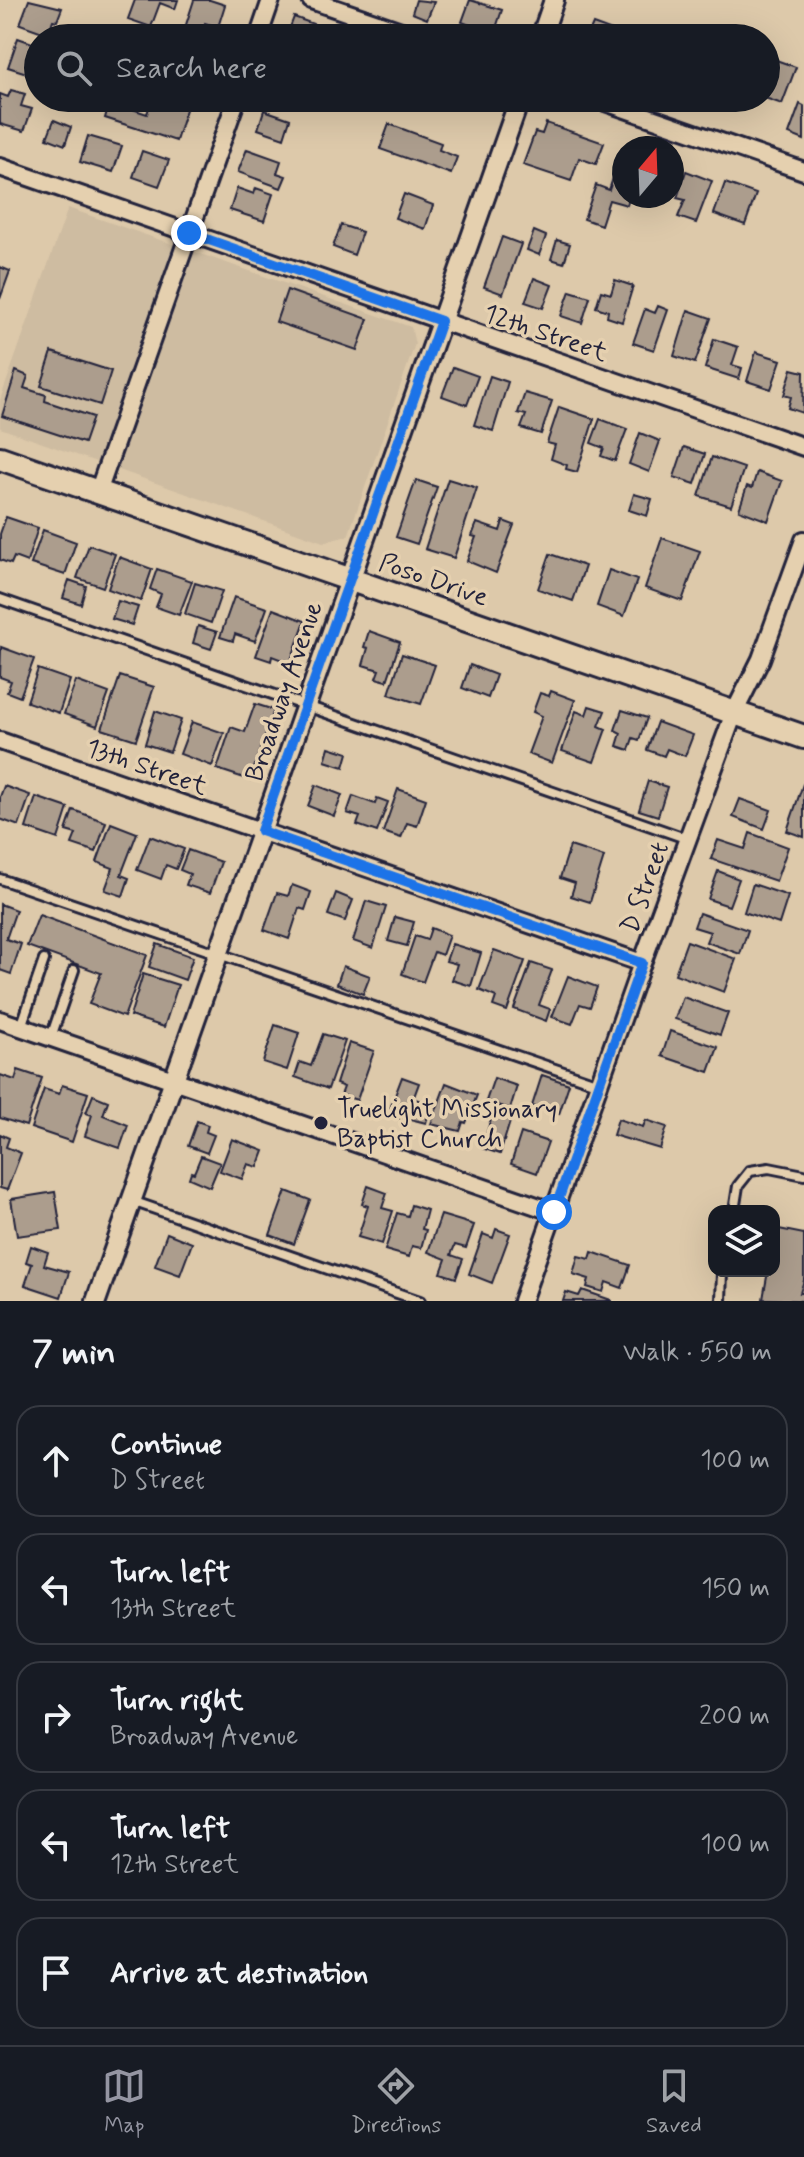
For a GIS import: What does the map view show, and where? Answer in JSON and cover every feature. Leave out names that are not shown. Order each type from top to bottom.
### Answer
[{"type":"main road","name":"Poso Drive","points":[[0,458],[804,737]]},
{"type":"street","points":[[263,24],[271,0]]},
{"type":"street","points":[[311,0],[380,24]]},
{"type":"street","points":[[546,24],[554,0]]},
{"type":"street","points":[[98,492],[232,112]]},
{"type":"street","name":"Broadway Avenue","points":[[96,1301],[515,112]]},
{"type":"street","points":[[634,112],[804,171]]},
{"type":"street","name":"12th Street","points":[[0,167],[804,447]]},
{"type":"street","name":"D Street","points":[[522,1301],[734,713],[761,659],[804,540]]},
{"type":"street","name":"13th Street","points":[[0,741],[642,963]]},
{"type":"street","points":[[0,1020],[554,1212]]},
{"type":"lane","points":[[0,599],[688,839]]},
{"type":"lane","points":[[0,879],[599,1084]]},
{"type":"lane","points":[[21,1027],[44,960]]},
{"type":"lane","points":[[51,1037],[74,970]]},
{"type":"lane","points":[[735,1205],[738,1186],[750,1171],[769,1168],[804,1175]]},
{"type":"lane","points":[[131,1201],[420,1301]]},
{"type":"lane","points":[[721,1301],[722,1277]]},
{"type":"shaded area","points":[[68,208],[411,327],[415,344],[348,536],[323,542],[0,428],[0,400]]},
{"type":"building","points":[[29,0],[62,8],[57,21],[53,20],[52,24],[20,24]]},
{"type":"building","points":[[135,0],[178,0],[175,9],[160,3],[152,24],[128,19]]},
{"type":"building","points":[[194,0],[210,0],[225,5],[219,24],[186,24]]},
{"type":"building","points":[[416,0],[434,2],[427,19],[412,13]]},
{"type":"building","points":[[470,0],[502,10],[497,24],[462,22]]},
{"type":"building","points":[[294,17],[313,24],[291,24]]},
{"type":"building","points":[[18,38],[24,40],[24,72],[8,67]]},
{"type":"building","points":[[780,61],[796,67],[780,103]]},
{"type":"building","points":[[11,90],[24,94],[21,106],[24,112],[31,112],[24,131],[0,124],[0,94],[8,97]]},
{"type":"building","points":[[800,104],[804,106],[804,140],[789,134]]},
{"type":"building","points":[[107,112],[185,112],[176,141],[105,118]]},
{"type":"building","points":[[263,112],[290,119],[284,138],[258,129]]},
{"type":"building","points":[[54,120],[71,127],[65,145],[47,138]]},
{"type":"building","points":[[546,123],[604,143],[596,164],[579,158],[571,181],[523,165],[535,132],[542,134]]},
{"type":"building","points":[[389,124],[441,143],[439,150],[457,157],[451,174],[380,149]]},
{"type":"building","points":[[88,136],[122,146],[113,172],[80,162]]},
{"type":"building","points":[[247,149],[281,161],[277,173],[286,176],[281,188],[238,172]]},
{"type":"building","points":[[142,151],[169,160],[159,186],[133,177]]},
{"type":"building","points":[[686,171],[712,181],[696,223],[678,217],[684,208]]},
{"type":"building","points":[[612,181],[612,201],[609,200],[601,225],[584,219],[596,185],[609,190]]},
{"type":"building","points":[[725,183],[756,194],[745,225],[714,214]]},
{"type":"building","points":[[237,188],[254,194],[256,188],[273,194],[264,221],[230,210]]},
{"type":"building","points":[[404,194],[433,205],[425,229],[395,218]]},
{"type":"building","points":[[341,225],[362,232],[354,255],[333,247]]},
{"type":"building","points":[[534,231],[546,236],[539,255],[527,250]]},
{"type":"building","points":[[502,237],[521,244],[503,294],[484,287]]},
{"type":"building","points":[[557,240],[570,244],[564,263],[551,259]]},
{"type":"building","points":[[0,267],[10,271],[0,299]]},
{"type":"building","points":[[534,278],[552,285],[543,308],[525,302]]},
{"type":"building","points":[[615,280],[633,286],[622,322],[607,317],[608,311],[596,307],[601,291],[611,294]]},
{"type":"building","points":[[287,290],[368,319],[357,350],[276,322]]},
{"type":"building","points":[[570,291],[590,297],[582,323],[561,316]]},
{"type":"building","points":[[658,306],[668,310],[654,350],[633,343],[645,309],[655,313]]},
{"type":"building","points":[[688,310],[711,318],[695,363],[674,356]]},
{"type":"building","points":[[714,339],[738,347],[732,365],[742,368],[739,379],[705,368]]},
{"type":"building","points":[[52,352],[111,371],[100,405],[41,386]]},
{"type":"building","points":[[756,352],[781,360],[771,389],[747,381]]},
{"type":"building","points":[[453,367],[478,376],[467,405],[442,396]]},
{"type":"building","points":[[792,369],[804,372],[803,413],[788,408],[791,397],[784,395]]},
{"type":"building","points":[[16,371],[28,376],[24,388],[46,395],[45,401],[93,417],[84,443],[2,416]]},
{"type":"building","points":[[490,376],[508,382],[493,431],[474,425]]},
{"type":"building","points":[[525,393],[552,401],[541,434],[521,428],[526,415],[518,413]]},
{"type":"building","points":[[559,407],[594,419],[577,472],[551,459],[555,445],[547,443]]},
{"type":"building","points":[[600,419],[627,429],[615,461],[601,456],[604,448],[591,443]]},
{"type":"building","points":[[640,433],[660,441],[649,472],[629,464]]},
{"type":"building","points":[[684,447],[705,454],[695,484],[674,477]]},
{"type":"building","points":[[712,457],[744,468],[731,506],[699,496]]},
{"type":"building","points":[[757,472],[782,481],[768,521],[739,510],[747,486],[752,488]]},
{"type":"building","points":[[448,479],[477,488],[454,558],[425,549]]},
{"type":"building","points":[[416,480],[437,487],[417,544],[396,537]]},
{"type":"building","points":[[634,494],[652,499],[647,516],[629,510]]},
{"type":"building","points":[[6,517],[38,528],[27,562],[14,557],[11,564],[0,560],[0,534]]},
{"type":"building","points":[[503,521],[514,525],[496,573],[467,561],[476,537],[472,536],[477,523],[500,531]]},
{"type":"building","points":[[43,530],[76,542],[65,575],[31,564]]},
{"type":"building","points":[[662,538],[700,551],[682,601],[645,588]]},
{"type":"building","points":[[89,545],[115,554],[103,587],[77,578]]},
{"type":"building","points":[[550,554],[585,566],[573,601],[538,589]]},
{"type":"building","points":[[119,557],[152,569],[141,601],[108,589]]},
{"type":"building","points":[[157,569],[192,581],[179,615],[156,607],[161,594],[150,589]]},
{"type":"building","points":[[609,570],[637,580],[624,616],[597,606]]},
{"type":"building","points":[[69,580],[86,586],[81,604],[63,598]]},
{"type":"building","points":[[195,583],[222,591],[211,623],[185,614]]},
{"type":"building","points":[[234,597],[267,608],[255,641],[235,634],[233,641],[220,637]]},
{"type":"building","points":[[118,601],[138,607],[132,625],[112,619]]},
{"type":"building","points":[[273,609],[305,621],[290,663],[272,656],[271,661],[256,656]]},
{"type":"building","points":[[198,626],[217,632],[211,649],[193,643]]},
{"type":"building","points":[[369,631],[400,642],[387,681],[376,678],[379,670],[363,665]]},
{"type":"building","points":[[1,647],[34,659],[20,697],[7,692],[11,681],[0,677]]},
{"type":"building","points":[[402,654],[435,665],[421,704],[389,694]]},
{"type":"building","points":[[470,665],[496,675],[488,698],[462,688]]},
{"type":"building","points":[[38,669],[70,680],[59,713],[27,702]]},
{"type":"building","points":[[120,676],[154,687],[136,740],[102,729]]},
{"type":"building","points":[[76,681],[109,693],[97,726],[64,714]]},
{"type":"building","points":[[551,691],[575,700],[552,763],[528,754],[542,716],[533,712],[540,693],[549,696]]},
{"type":"building","points":[[255,704],[274,710],[250,780],[217,769],[231,727],[245,732]]},
{"type":"building","points":[[589,706],[605,711],[599,726],[606,729],[594,762],[562,751],[576,711],[586,715]]},
{"type":"building","points":[[622,710],[647,718],[639,740],[633,738],[629,750],[617,746],[621,733],[615,730]]},
{"type":"building","points":[[155,711],[181,720],[170,752],[145,744]]},
{"type":"building","points":[[192,722],[224,733],[212,766],[180,754]]},
{"type":"building","points":[[657,722],[693,735],[685,756],[667,749],[664,756],[647,750]]},
{"type":"building","points":[[329,747],[348,753],[344,767],[325,761]]},
{"type":"building","points":[[648,781],[667,787],[658,816],[639,810]]},
{"type":"building","points":[[804,784],[804,837],[787,831]]},
{"type":"building","points":[[316,785],[342,795],[334,816],[308,806]]},
{"type":"building","points":[[4,786],[30,795],[19,826],[0,819],[0,797]]},
{"type":"building","points":[[398,789],[426,799],[417,826],[407,823],[401,838],[383,832]]},
{"type":"building","points":[[353,796],[375,804],[377,798],[388,802],[377,832],[357,825],[360,817],[347,813]]},
{"type":"building","points":[[36,797],[68,808],[58,839],[26,828]]},
{"type":"building","points":[[740,799],[771,810],[764,829],[733,817]]},
{"type":"building","points":[[73,810],[106,822],[96,852],[72,844],[76,834],[66,831]]},
{"type":"building","points":[[111,823],[137,833],[121,875],[129,878],[123,896],[105,890],[113,868],[97,862]]},
{"type":"building","points":[[750,833],[788,847],[776,881],[711,859],[718,840],[745,849]]},
{"type":"building","points":[[150,836],[184,849],[176,869],[166,865],[161,879],[137,870]]},
{"type":"building","points":[[570,846],[604,857],[590,902],[571,896],[575,883],[560,878]]},
{"type":"building","points":[[188,850],[221,862],[210,893],[186,885],[190,874],[180,870]]},
{"type":"building","points":[[718,871],[739,879],[729,906],[708,899]]},
{"type":"building","points":[[753,884],[788,896],[779,924],[744,912]]},
{"type":"building","points":[[292,885],[311,892],[305,910],[299,908],[289,939],[264,930],[277,893],[288,896]]},
{"type":"building","points":[[336,893],[353,900],[345,921],[328,915]]},
{"type":"building","points":[[366,901],[386,907],[373,948],[353,941]]},
{"type":"building","points":[[0,904],[16,910],[6,939],[21,944],[11,974],[0,970]]},
{"type":"building","points":[[699,913],[748,930],[740,954],[706,942],[710,932],[694,927]]},
{"type":"building","points":[[39,915],[147,955],[124,1017],[89,1004],[101,973],[27,946]]},
{"type":"building","points":[[395,917],[414,922],[407,946],[388,941]]},
{"type":"building","points":[[431,928],[449,935],[442,955],[434,952],[423,982],[402,974],[415,936],[427,940]]},
{"type":"building","points":[[687,941],[736,959],[724,992],[675,974]]},
{"type":"building","points":[[157,944],[193,957],[185,980],[149,967]]},
{"type":"building","points":[[452,944],[481,953],[471,986],[452,980],[457,964],[446,961]]},
{"type":"building","points":[[494,950],[525,961],[507,1011],[493,1006],[496,997],[479,990]]},
{"type":"building","points":[[531,963],[552,970],[539,1005],[550,1009],[546,1021],[514,1009]]},
{"type":"building","points":[[343,966],[370,976],[363,994],[337,984]]},
{"type":"building","points":[[143,974],[178,985],[164,1027],[130,1016]]},
{"type":"building","points":[[568,976],[597,987],[590,1007],[580,1004],[572,1024],[552,1017]]},
{"type":"building","points":[[683,997],[728,1013],[720,1035],[675,1019]]},
{"type":"building","points":[[275,1025],[299,1033],[287,1070],[263,1062]]},
{"type":"building","points":[[670,1031],[718,1047],[709,1072],[662,1056]]},
{"type":"building","points":[[323,1034],[345,1041],[328,1089],[295,1077],[300,1062],[311,1066]]},
{"type":"building","points":[[349,1043],[374,1051],[357,1100],[341,1095],[344,1087],[336,1084]]},
{"type":"building","points":[[18,1070],[42,1078],[26,1126],[0,1118],[0,1075],[15,1080]]},
{"type":"building","points":[[542,1075],[569,1084],[559,1114],[532,1106]]},
{"type":"building","points":[[402,1077],[419,1083],[405,1121],[388,1114]]},
{"type":"building","points":[[494,1078],[517,1086],[510,1109],[486,1101]]},
{"type":"building","points":[[446,1083],[477,1095],[460,1131],[431,1124]]},
{"type":"building","points":[[62,1085],[88,1093],[72,1142],[31,1128],[44,1089],[59,1094]]},
{"type":"building","points":[[93,1095],[108,1101],[103,1115],[128,1125],[120,1148],[85,1136],[92,1115],[86,1113]]},
{"type":"building","points":[[415,1099],[431,1104],[426,1123],[410,1119]]},
{"type":"building","points":[[495,1106],[513,1112],[500,1154],[482,1148]]},
{"type":"building","points":[[618,1119],[643,1127],[646,1120],[667,1127],[660,1149],[613,1135]]},
{"type":"building","points":[[197,1121],[208,1125],[206,1132],[214,1135],[207,1153],[188,1146]]},
{"type":"building","points":[[521,1133],[548,1142],[537,1173],[511,1164]]},
{"type":"building","points":[[0,1134],[9,1138],[6,1147],[21,1153],[7,1190],[0,1188]]},
{"type":"building","points":[[232,1139],[264,1151],[258,1167],[248,1164],[242,1179],[220,1171]]},
{"type":"building","points":[[201,1156],[220,1163],[210,1187],[189,1178]]},
{"type":"building","points":[[368,1186],[387,1193],[382,1208],[393,1211],[382,1244],[358,1237],[368,1206],[362,1204]]},
{"type":"building","points":[[286,1191],[310,1200],[294,1244],[270,1235]]},
{"type":"building","points":[[55,1192],[61,1230],[17,1236],[11,1199]]},
{"type":"building","points":[[411,1205],[427,1210],[421,1248],[412,1246],[409,1257],[385,1250],[397,1213],[408,1216]]},
{"type":"building","points":[[441,1215],[474,1225],[466,1248],[455,1245],[451,1255],[463,1259],[456,1278],[441,1273],[446,1259],[428,1252]]},
{"type":"building","points":[[496,1229],[510,1234],[492,1283],[469,1274],[483,1234],[493,1238]]},
{"type":"building","points":[[780,1229],[804,1234],[804,1280],[800,1293],[804,1293],[804,1301],[763,1299],[767,1277],[780,1277]]},
{"type":"building","points":[[167,1233],[192,1243],[180,1275],[155,1266]]},
{"type":"building","points":[[31,1246],[48,1252],[44,1265],[69,1272],[61,1297],[25,1285],[32,1264],[26,1262]]},
{"type":"building","points":[[592,1252],[630,1265],[622,1288],[606,1282],[603,1292],[587,1287],[589,1279],[573,1274],[578,1256],[590,1259]]},
{"type":"building","points":[[582,1290],[611,1301],[563,1301],[566,1292],[579,1296]]},
{"type":"place","name":"Truelight Missionary Baptist Church","points":[[321,1123]]},
{"type":"route","points":[[189,233],[441,321],[261,831],[642,963],[554,1212]]}]
